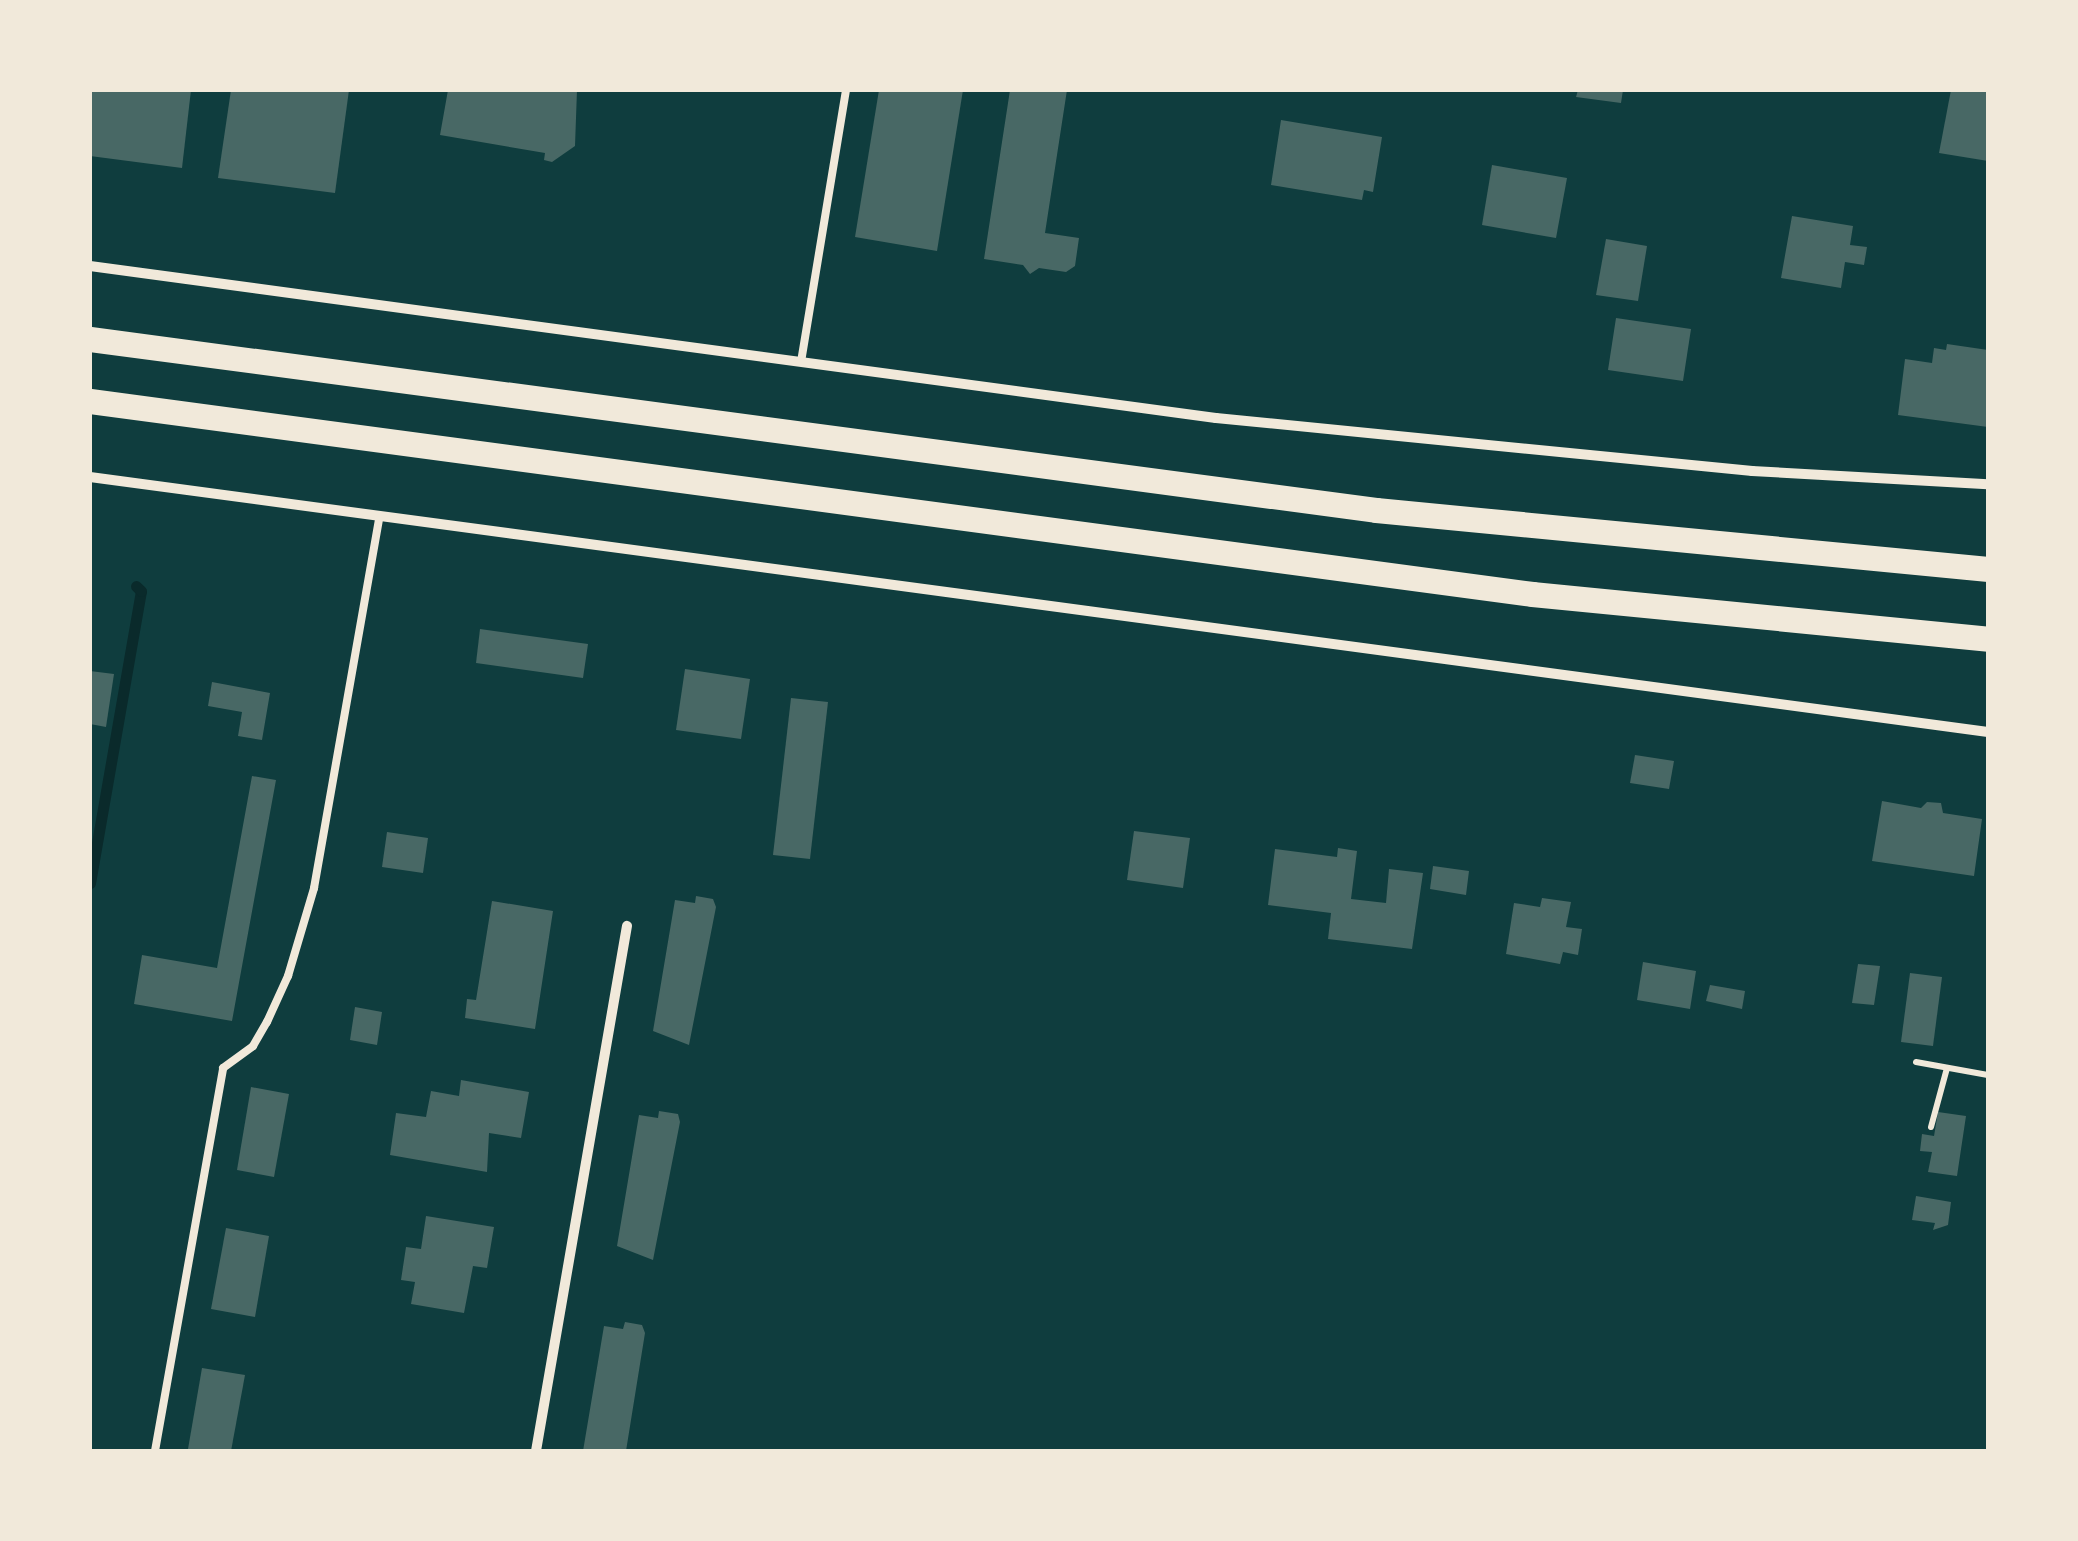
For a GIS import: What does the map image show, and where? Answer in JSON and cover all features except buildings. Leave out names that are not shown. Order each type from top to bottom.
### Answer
[{"type":"main road","points":[[90,339],[1376,510],[1988,569]]},
{"type":"main road","points":[[90,401],[1532,594],[1988,639]]},
{"type":"street","points":[[90,266],[1216,418],[1752,471],[1988,484]]},
{"type":"street","points":[[90,477],[1988,732]]},
{"type":"street","points":[[536,1451],[627,926]]},
{"type":"lane","points":[[801,362],[846,90]]},
{"type":"lane","points":[[155,1451],[222,1068],[253,1046],[267,1022],[288,976],[314,888],[379,518]]},
{"type":"path","points":[[1916,1062],[1988,1075]]},
{"type":"path","points":[[1931,1127],[1947,1068]]},
{"type":"waterway","points":[[90,883],[141,591],[136,586]]}]
